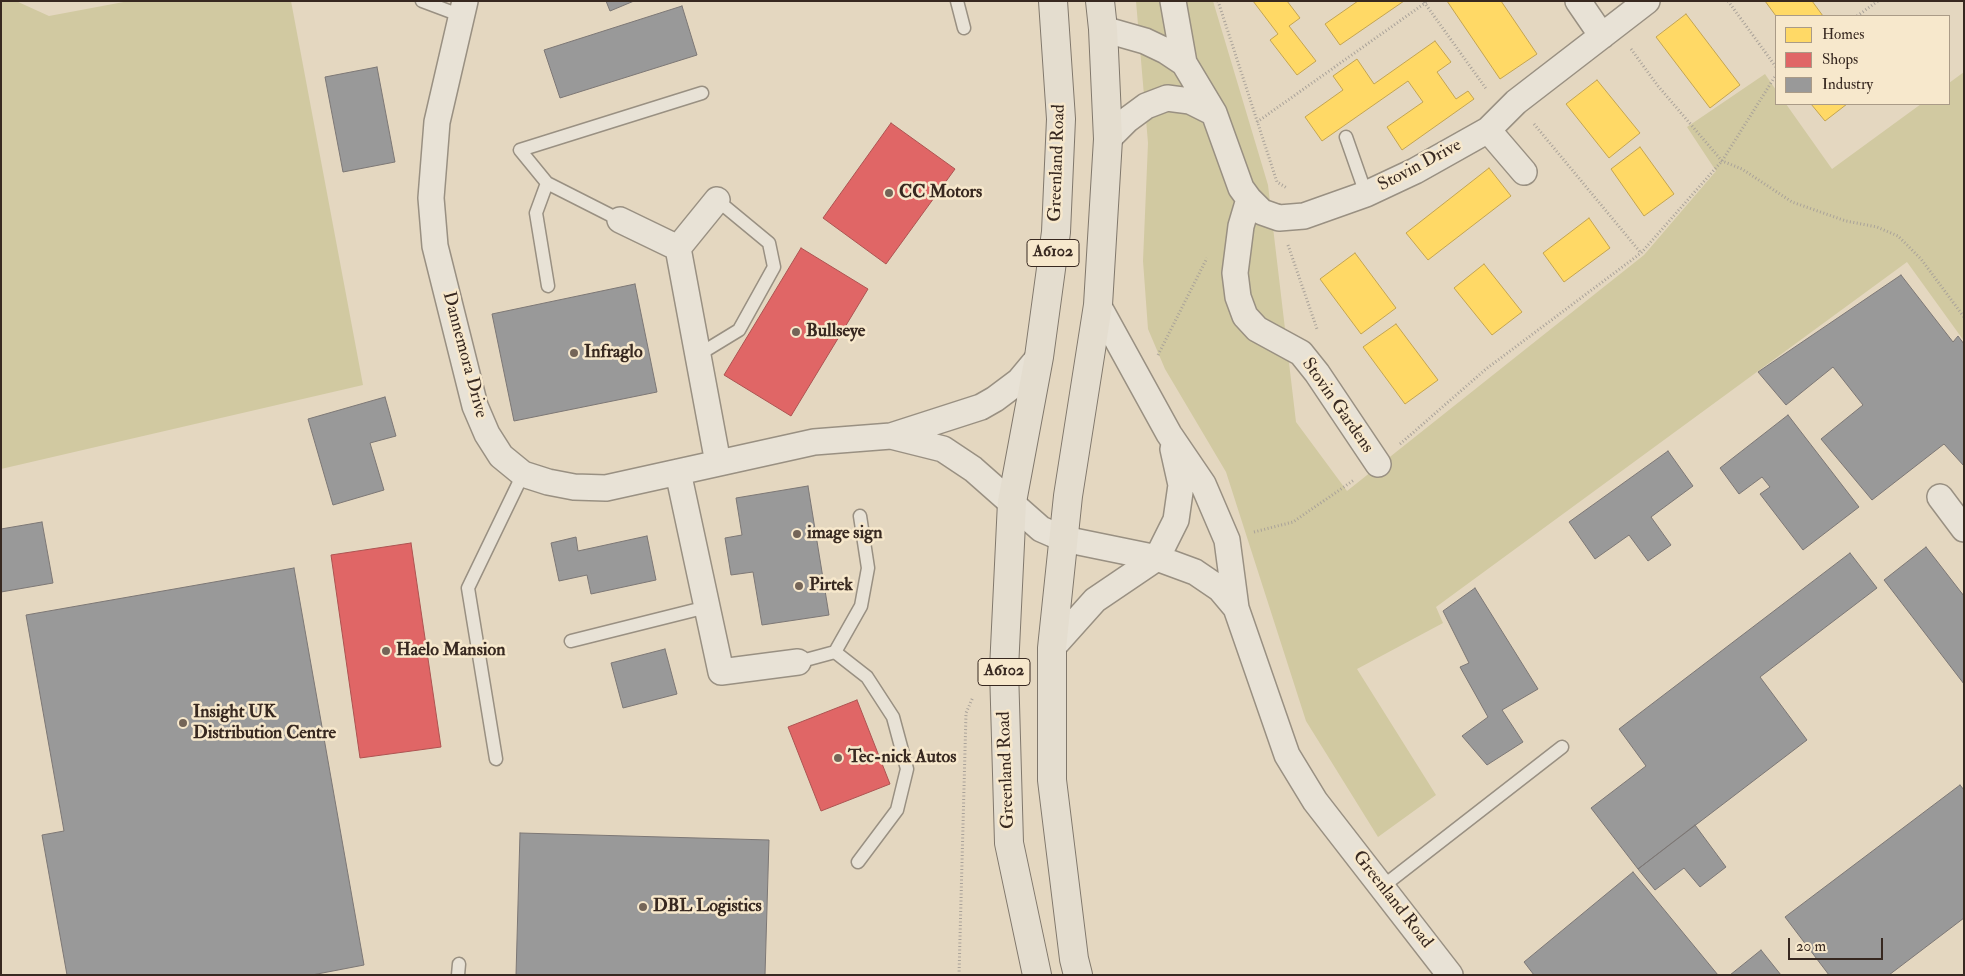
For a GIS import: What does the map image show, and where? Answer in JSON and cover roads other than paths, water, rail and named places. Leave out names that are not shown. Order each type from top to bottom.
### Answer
[{"type":"main road","name":"Greenland Road","points":[[1037,975],[1009,843],[1004,669],[1012,502],[1039,357],[1056,232],[1061,120],[1053,1]]},
{"type":"main road","name":"A6102","points":[[1078,975],[1073,950],[1052,780],[1052,648],[1068,496],[1098,305],[1108,139],[1100,1]]},
{"type":"street","points":[[1173,1],[1184,63],[1214,113],[1232,166],[1248,199]]},
{"type":"street","points":[[1578,1],[1608,31]]},
{"type":"street","name":"Stovin Drive","points":[[1248,199],[1262,212],[1279,218],[1304,216],[1366,194],[1415,171],[1502,115],[1647,1]]},
{"type":"street","name":"Dannemora Drive","points":[[463,9],[437,122],[431,198],[435,246],[475,406],[487,434],[502,456],[523,474],[548,482],[574,487],[606,488],[814,442],[891,436],[981,407],[1019,381],[1039,357]]},
{"type":"street","points":[[1103,29],[1145,41],[1166,51],[1184,63]]},
{"type":"street","points":[[1108,139],[1146,106],[1167,98],[1190,101],[1214,113]]},
{"type":"street","points":[[1502,115],[1524,172]]},
{"type":"street","name":"Stovin Gardens","points":[[1248,199],[1241,226],[1235,273],[1238,297],[1245,316],[1257,328],[1300,353],[1317,373],[1378,464]]},
{"type":"street","points":[[717,200],[678,248],[718,463]]},
{"type":"street","points":[[620,220],[678,248]]},
{"type":"street","name":"Greenland Road","points":[[1098,305],[1142,388],[1169,434],[1203,484],[1227,540],[1236,608],[1287,755],[1315,801],[1450,975]]},
{"type":"street","name":"Greenland Road","points":[[1052,648],[1095,600],[1157,558],[1176,520],[1181,485],[1169,434]]},
{"type":"street","name":"Dannemora Drive","points":[[891,436],[943,449],[973,469],[1012,502]]},
{"type":"street","points":[[678,472],[722,672],[798,662]]},
{"type":"street","points":[[1940,497],[1964,529]]},
{"type":"street","name":"Greenland Road","points":[[1012,502],[1041,529],[1064,539],[1157,558],[1195,572],[1220,589],[1236,608]]},
{"type":"lane","points":[[422,1],[463,9]]},
{"type":"lane","points":[[957,1],[964,28]]},
{"type":"lane","points":[[620,220],[548,183],[520,150],[702,93]]},
{"type":"lane","points":[[1346,137],[1366,194]]},
{"type":"lane","points":[[548,183],[536,212],[548,286]]},
{"type":"lane","points":[[698,355],[739,330],[774,267],[769,243],[717,200]]},
{"type":"lane","points":[[496,760],[468,588],[523,474]]},
{"type":"lane","points":[[798,662],[835,652],[861,606],[868,568],[860,516]]},
{"type":"lane","points":[[571,641],[707,606]]},
{"type":"lane","points":[[835,652],[867,677],[893,717],[907,770],[897,810],[858,862]]},
{"type":"lane","points":[[1382,887],[1562,747]]},
{"type":"place","name":"CC Motors","points":[[889,193]]},
{"type":"place","name":"Bullseye","points":[[796,332]]},
{"type":"place","name":"Infraglo","points":[[574,353]]},
{"type":"place","name":"image sign","points":[[797,534]]},
{"type":"place","name":"Pirtek","points":[[799,586]]},
{"type":"place","name":"Haelo Mansion","points":[[386,651]]},
{"type":"place","name":"Insight UK Distribution Centre","points":[[183,723]]},
{"type":"place","name":"Tec-nick Autos","points":[[838,758]]},
{"type":"place","name":"DBL Logistics","points":[[643,907]]}]
